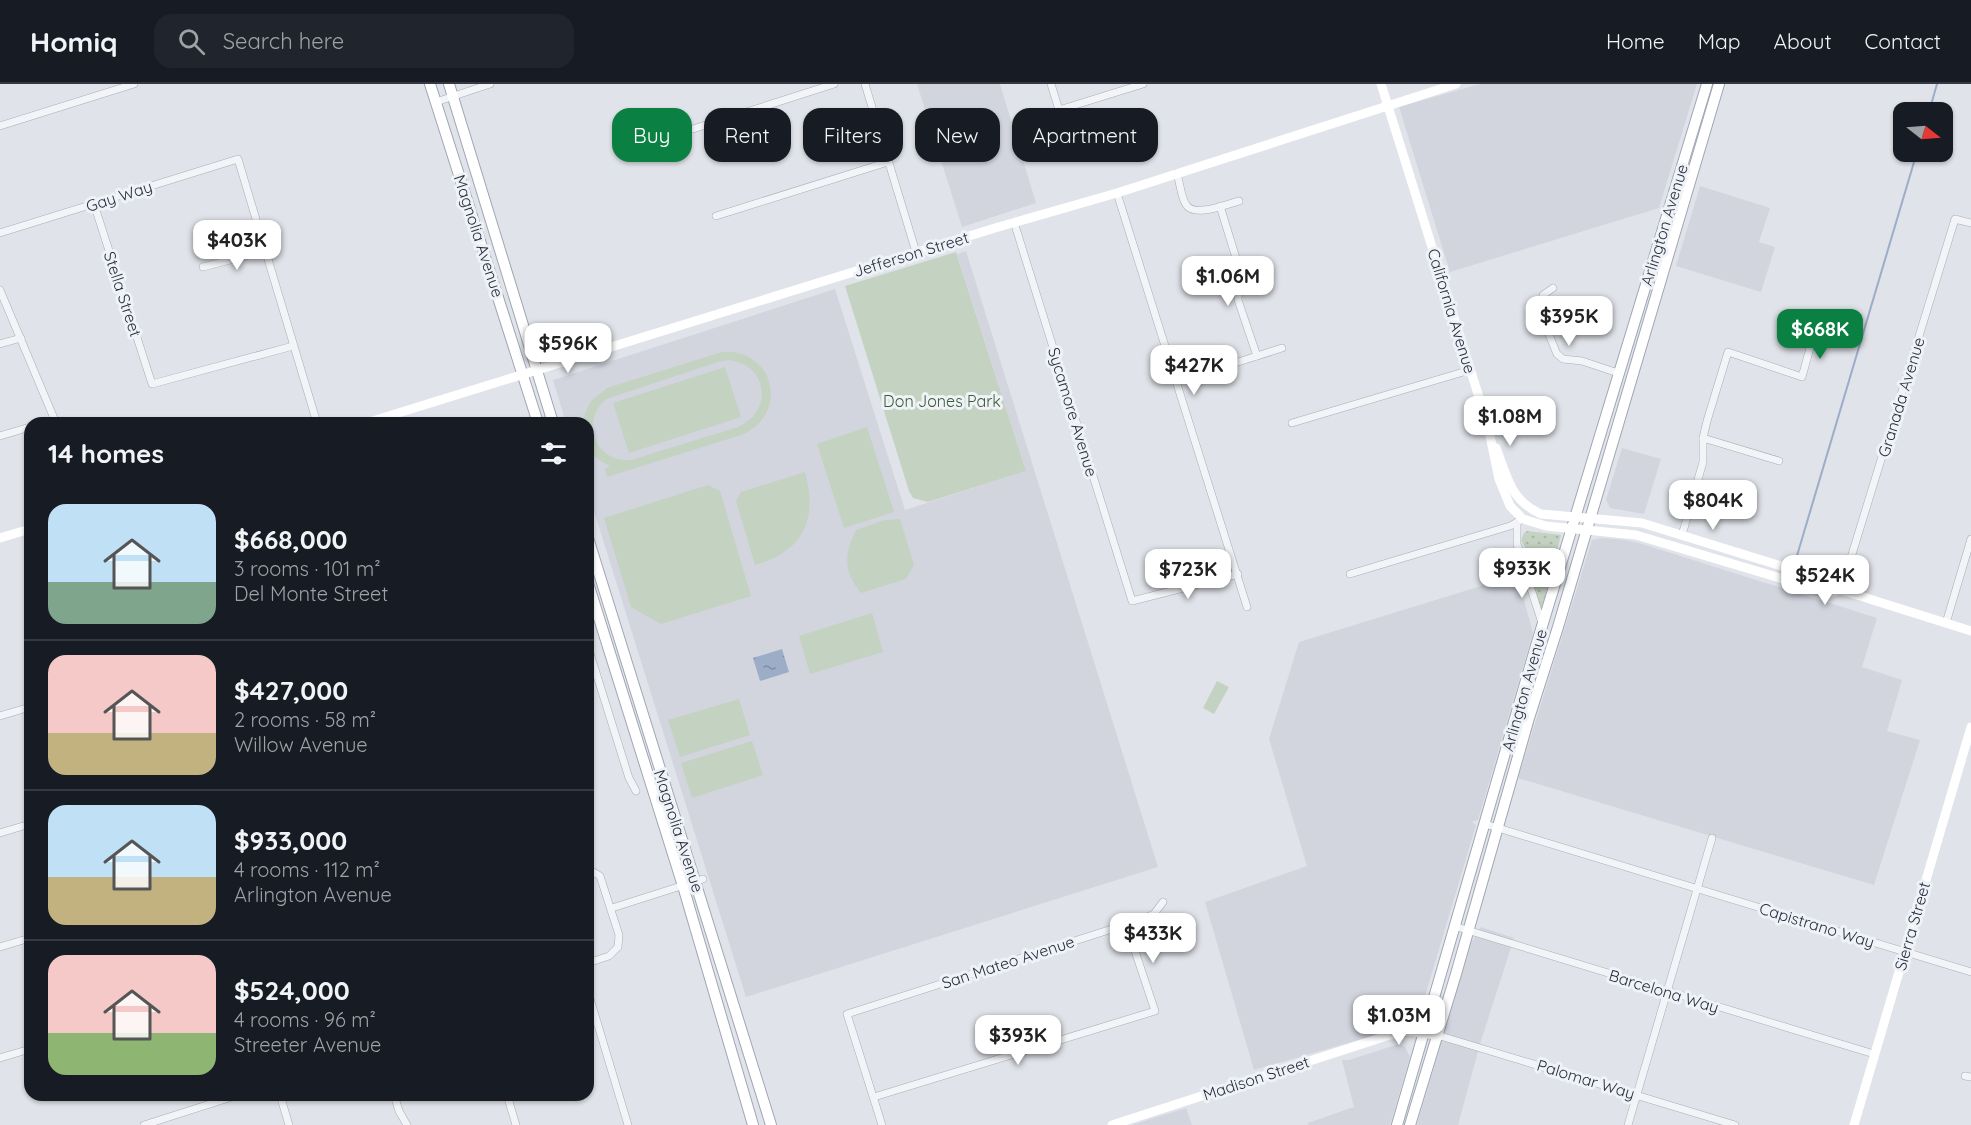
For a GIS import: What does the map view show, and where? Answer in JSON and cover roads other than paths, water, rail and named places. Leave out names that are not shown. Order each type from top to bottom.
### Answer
[{"type":"main road","name":"Magnolia Avenue","points":[[430,84],[536,417]]},
{"type":"main road","name":"Magnolia Avenue","points":[[449,84],[551,417]]},
{"type":"main road","name":"California Avenue","points":[[1381,84],[1488,426],[1499,479],[1510,506],[1520,520]]},
{"type":"main road","name":"Jefferson Street","points":[[385,417],[1014,222],[1117,193],[1456,84]]},
{"type":"main road","name":"Arlington Avenue","points":[[1397,1125],[1618,373],[1707,84]]},
{"type":"main road","name":"Arlington Avenue","points":[[1410,1125],[1719,84]]},
{"type":"main road","points":[[1488,426],[1515,495],[1526,507],[1541,514],[1574,523]]},
{"type":"main road","points":[[1520,520],[1546,526],[1637,522],[1833,582],[1841,590],[1971,631]]},
{"type":"main road","points":[[1588,524],[1636,535],[1830,593],[1841,590]]},
{"type":"main road","points":[[0,538],[24,531]]},
{"type":"main road","name":"Magnolia Avenue","points":[[594,556],[699,880],[771,1125]]},
{"type":"main road","name":"Magnolia Avenue","points":[[594,605],[682,886],[753,1125]]},
{"type":"main road","name":"Sierra Street","points":[[1854,1125],[1971,727]]},
{"type":"main road","name":"Madison Street","points":[[1112,1125],[1393,1034],[1407,1031],[1437,1035]]},
{"type":"street","points":[[0,126],[134,84]]},
{"type":"street","points":[[436,102],[490,84]]},
{"type":"street","points":[[693,129],[834,84]]},
{"type":"street","points":[[865,84],[872,108]]},
{"type":"street","points":[[1051,84],[1059,110],[1143,84]]},
{"type":"street","name":"Gay Way","points":[[0,233],[238,159],[264,251]]},
{"type":"street","points":[[716,216],[888,162],[916,252]]},
{"type":"street","points":[[1177,173],[1186,204],[1190,209],[1201,211],[1239,201]]},
{"type":"street","points":[[1117,193],[1247,607]]},
{"type":"street","name":"Stella Street","points":[[94,204],[152,384],[293,345]]},
{"type":"street","points":[[1220,206],[1240,271],[1238,300],[1257,356]]},
{"type":"street","name":"Granada Avenue","points":[[1841,590],[1955,219],[1971,223]]},
{"type":"street","name":"Sycamore Avenue","points":[[1014,222],[1132,601],[1238,574]]},
{"type":"street","points":[[203,267],[264,251],[315,417]]},
{"type":"street","points":[[1553,288],[1543,295],[1540,313],[1557,354],[1563,359],[1582,361],[1618,373]]},
{"type":"street","points":[[0,290],[54,417]]},
{"type":"street","points":[[1682,535],[1703,462],[1703,438],[1707,421],[1728,352],[1802,376],[1813,337]]},
{"type":"street","points":[[0,344],[21,338]]},
{"type":"street","points":[[1232,364],[1282,348]]},
{"type":"street","points":[[1292,423],[1470,370]]},
{"type":"street","points":[[0,436],[24,429]]},
{"type":"street","points":[[1703,438],[1779,461]]},
{"type":"street","points":[[1520,520],[1517,545],[1533,574],[1529,583],[1543,625]]},
{"type":"street","points":[[1350,574],[1510,526],[1520,520]]},
{"type":"street","points":[[1946,623],[1971,539]]},
{"type":"street","points":[[594,666],[629,778],[636,791]]},
{"type":"street","points":[[0,716],[24,709]]},
{"type":"street","name":"Capistrano Way","points":[[1485,824],[1971,972]]},
{"type":"street","points":[[0,833],[24,826]]},
{"type":"street","points":[[1628,1125],[1712,838]]},
{"type":"street","points":[[594,873],[600,876],[619,935],[618,947],[609,956],[594,961]]},
{"type":"street","points":[[612,908],[699,880]]},
{"type":"street","name":"San Mateo Avenue","points":[[874,1097],[847,1014],[1154,915],[1163,902]]},
{"type":"street","points":[[882,1125],[874,1097],[1155,1011],[1126,924]]},
{"type":"street","name":"Barcelona Way","points":[[1454,926],[1874,1054]]},
{"type":"street","points":[[0,947],[24,940]]},
{"type":"street","points":[[594,1012],[628,1125]]},
{"type":"street","name":"Palomar Way","points":[[1437,1035],[1735,1125]]},
{"type":"street","points":[[0,1058],[24,1051]]},
{"type":"street","points":[[144,1125],[219,1101]]},
{"type":"street","points":[[282,1101],[289,1125]]},
{"type":"street","points":[[396,1101],[407,1125]]},
{"type":"street","points":[[509,1101],[516,1125]]},
{"type":"water","points":[[782,649],[789,672],[760,681],[753,658]]},
{"type":"waterway","points":[[1932,102],[1937,84]]},
{"type":"waterway","points":[[1796,559],[1914,162]]},
{"type":"park label","name":"Don Jones Park","points":[[942,401]]}]
